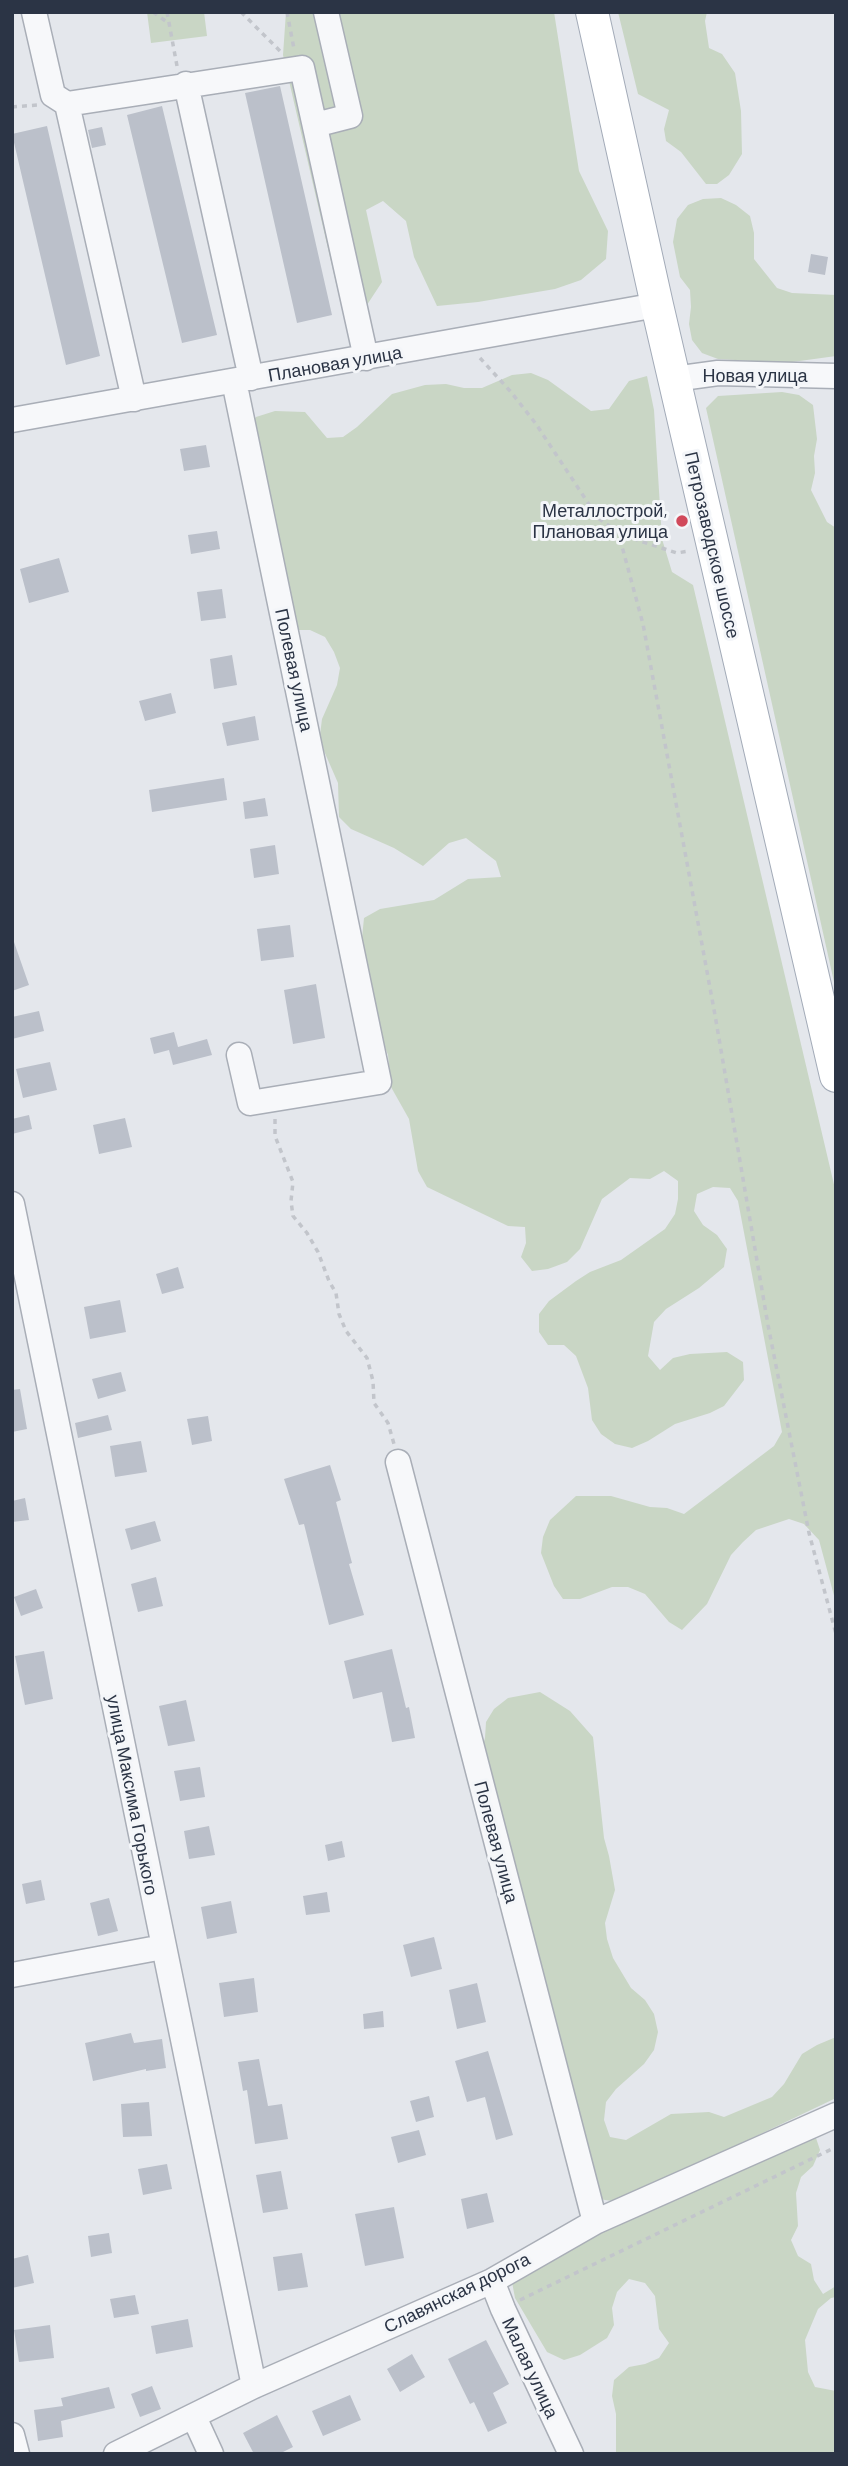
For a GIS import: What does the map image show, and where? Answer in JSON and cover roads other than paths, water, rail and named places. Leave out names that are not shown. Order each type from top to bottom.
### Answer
[{"type":"main road","name":"Петрозаводское шоссе","points":[[592,12],[657,305],[836,1076]]},
{"type":"street","points":[[34,12],[53,95],[67,104],[183,84],[302,68],[366,358]]},
{"type":"street","points":[[315,125],[350,116],[326,12]]},
{"type":"street","name":"Полевая улица","points":[[183,84],[379,1082],[250,1103],[239,1055]]},
{"type":"street","points":[[67,104],[134,399]]},
{"type":"street","name":"Плановая улица","points":[[12,420],[657,305]]},
{"type":"street","name":"Новая улица","points":[[674,379],[718,373],[836,376]]},
{"type":"street","name":"улица Максима Горького","points":[[12,1204],[254,2386]]},
{"type":"street","name":"Полевая улица","points":[[398,1462],[596,2222]]},
{"type":"street","points":[[12,1975],[163,1947]]},
{"type":"street","name":"Славянская дорога","points":[[116,2454],[203,2441],[254,2386],[492,2281],[596,2222],[836,2115]]},
{"type":"street","name":"Малая улица","points":[[492,2281],[571,2454]]},
{"type":"street","points":[[12,2435],[17,2454]]},
{"type":"place","name":"Металлострой, Плановая улица","points":[[682,521]]}]
